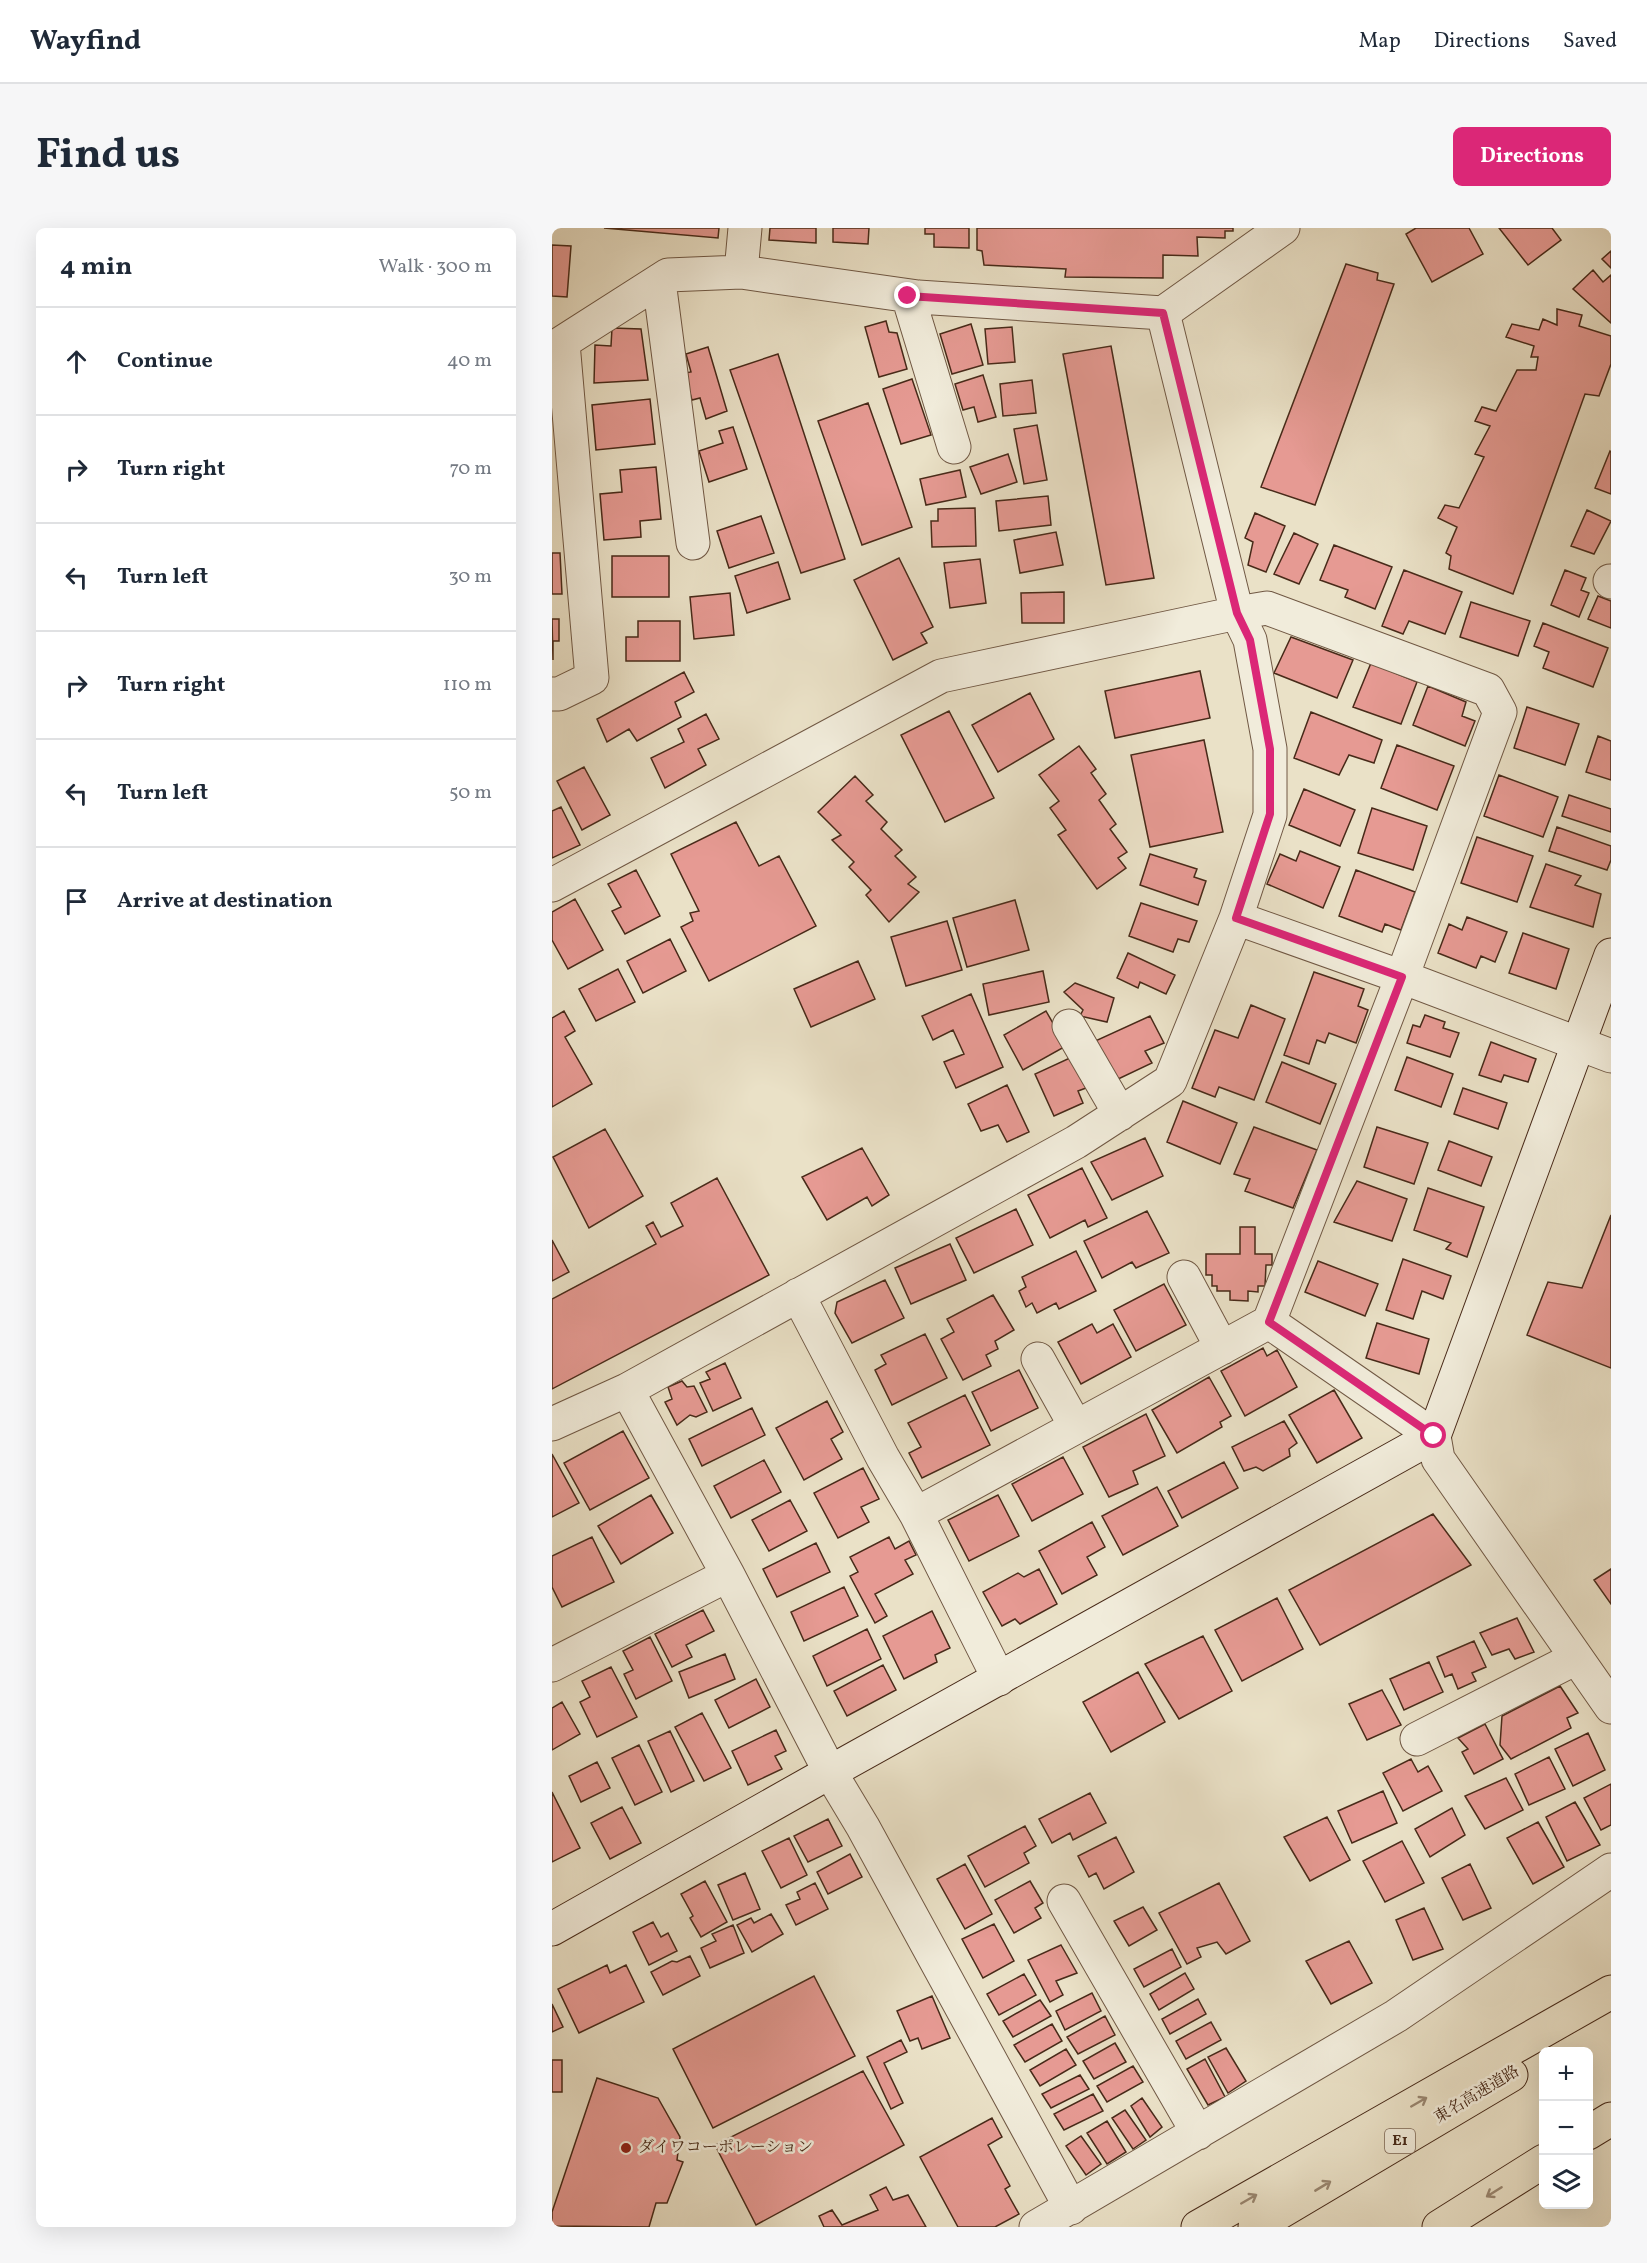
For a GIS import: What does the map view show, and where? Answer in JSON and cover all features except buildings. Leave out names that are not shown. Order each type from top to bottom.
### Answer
[{"type":"highway","points":[[1198,2227],[1611,1992]]},
{"type":"highway","name":"東名高速道路","points":[[1554,2047],[1611,2008]]},
{"type":"highway","name":"東名高速道路","points":[[1255,2227],[1539,2057]]},
{"type":"highway","points":[[1593,2130],[1611,2119]]},
{"type":"highway","points":[[1438,2227],[1539,2164]]},
{"type":"street","points":[[741,272],[745,228]]},
{"type":"street","points":[[552,694],[559,694],[592,678],[557,346],[668,275],[741,272],[908,296],[1163,313],[1283,228]]},
{"type":"street","points":[[659,281],[693,543]]},
{"type":"street","points":[[908,296],[955,447]]},
{"type":"street","points":[[552,1424],[627,1390],[1076,1142],[1170,1081],[1236,918],[1270,814],[1270,749],[1250,640],[1237,613],[1163,313]]},
{"type":"street","points":[[552,885],[941,676],[1237,613],[1267,608],[1488,690],[1500,712],[1402,977],[1269,1322],[916,1514]]},
{"type":"street","points":[[1236,918],[1402,977],[1611,1056]]},
{"type":"street","points":[[1611,955],[1434,1436],[1438,1459],[1611,1707]]},
{"type":"street","points":[[1069,1026],[1120,1114]]},
{"type":"street","points":[[1184,1277],[1222,1348]]},
{"type":"street","points":[[798,1295],[883,1458],[916,1514],[999,1679]]},
{"type":"street","points":[[1269,1322],[1434,1436]]},
{"type":"street","points":[[1038,1359],[1076,1427]]},
{"type":"street","points":[[627,1390],[728,1575],[830,1772],[863,1827],[1071,2208]]},
{"type":"street","points":[[552,1929],[1434,1436]]},
{"type":"street","points":[[552,1665],[728,1575]]},
{"type":"street","points":[[1417,1739],[1576,1658]]},
{"type":"street","points":[[1036,2227],[1396,2016],[1611,1870]]},
{"type":"street","points":[[1064,1901],[1198,2133]]},
{"type":"place","name":"ダイワコーポレーション","points":[[626,2148]]},
{"type":"route","points":[[908,296],[1163,313],[1237,613],[1250,640],[1270,749],[1270,814],[1236,918],[1402,977],[1269,1322],[1338,1367],[1434,1436]]}]
